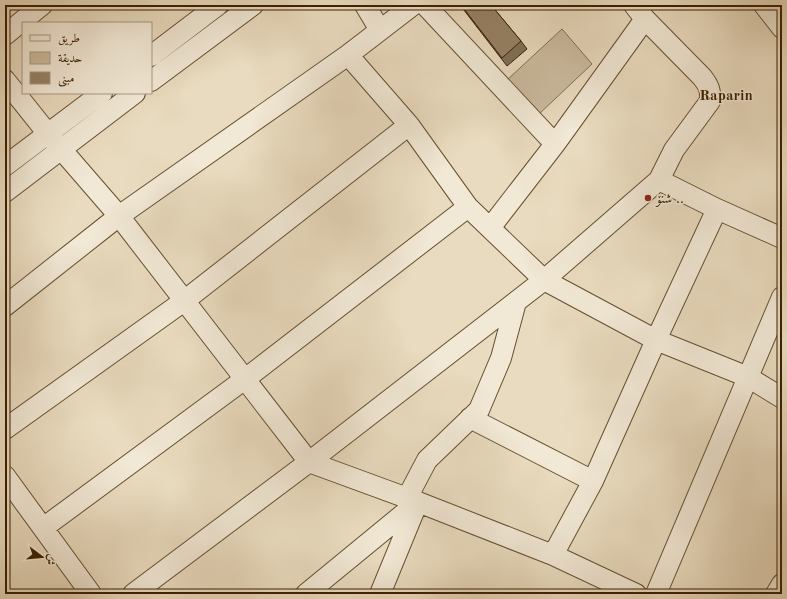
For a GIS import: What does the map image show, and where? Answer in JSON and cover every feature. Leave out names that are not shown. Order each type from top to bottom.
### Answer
[{"type":"street","points":[[5,35],[42,5]]},
{"type":"street","points":[[152,55],[218,5]]},
{"type":"street","points":[[152,80],[253,5]]},
{"type":"street","points":[[365,5],[380,30]]},
{"type":"street","points":[[5,306],[119,216],[348,55],[413,5]]},
{"type":"street","points":[[425,5],[555,144]]},
{"type":"street","points":[[764,5],[782,28]]},
{"type":"street","points":[[132,594],[309,462],[516,302],[544,280],[659,180],[674,150],[710,101],[710,92],[709,86],[702,77],[640,12],[555,144],[490,228]]},
{"type":"street","points":[[348,55],[409,125],[468,207],[544,280],[656,340],[748,377],[782,398]]},
{"type":"street","points":[[5,80],[54,141],[119,216],[309,462],[553,555],[636,594]]},
{"type":"street","points":[[5,192],[101,94]]},
{"type":"street","points":[[5,166],[54,141],[133,94]]},
{"type":"street","points":[[5,429],[184,301],[409,125]]},
{"type":"street","points":[[659,180],[717,209],[782,238]]},
{"type":"street","points":[[43,528],[245,379],[468,207]]},
{"type":"street","points":[[553,555],[593,481],[717,209]]},
{"type":"street","points":[[656,594],[782,297]]},
{"type":"street","points":[[380,594],[427,460],[479,410],[501,358],[516,302]]},
{"type":"street","points":[[470,418],[593,481]]},
{"type":"street","points":[[5,476],[91,594]]},
{"type":"street","points":[[306,594],[412,500]]},
{"type":"street","points":[[776,594],[782,584]]},
{"type":"green space","points":[[562,29],[592,64],[538,115],[507,80]]},
{"type":"building","points":[[461,5],[491,5],[521,41],[502,58]]},
{"type":"place","name":"شنۆ ..","points":[[648,198]]},
{"type":"district","name":"Raparin","points":[[726,95]]}]
